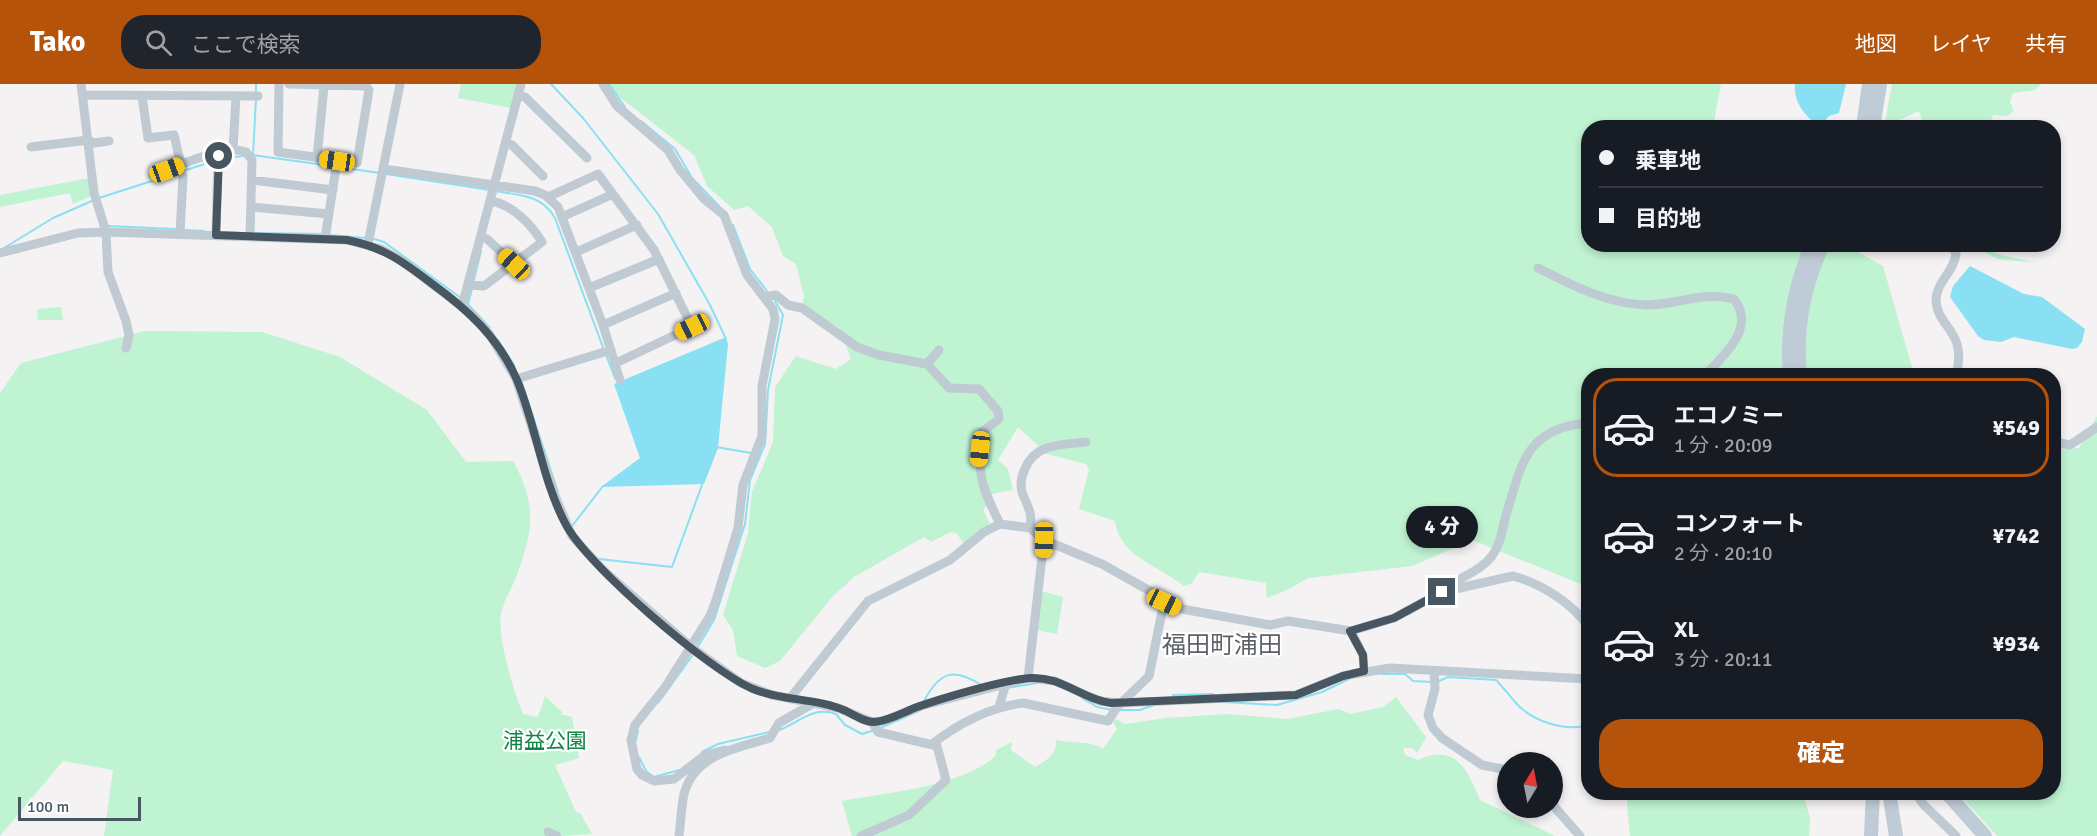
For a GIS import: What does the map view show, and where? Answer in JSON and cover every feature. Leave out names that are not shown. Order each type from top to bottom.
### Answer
[{"type":"street","points":[[81,84],[96,199],[106,232],[108,272],[128,328],[126,348]]},
{"type":"street","points":[[279,84],[278,152],[317,158],[336,165],[357,163],[369,90],[366,86],[289,84]]},
{"type":"street","points":[[369,240],[400,84]]},
{"type":"street","points":[[464,302],[471,285],[508,144],[521,84]]},
{"type":"street","points":[[603,84],[621,111],[668,150],[680,170],[704,199],[724,215],[747,275],[774,309],[775,319],[762,387],[762,436],[743,485],[738,528],[716,600],[691,647],[666,686],[635,725],[631,747],[638,769],[647,779],[654,781],[674,779],[705,755],[774,732],[812,704]]},
{"type":"street","points":[[1864,120],[1869,84]]},
{"type":"street","points":[[1874,120],[1880,84]]},
{"type":"street","points":[[317,158],[324,86]]},
{"type":"street","points":[[83,95],[142,96],[234,92],[256,96]]},
{"type":"street","points":[[233,150],[234,92]]},
{"type":"street","points":[[142,96],[148,138],[174,135],[181,165]]},
{"type":"street","points":[[520,96],[560,129],[587,158]]},
{"type":"street","points":[[31,147],[88,140],[94,143],[109,141]]},
{"type":"street","points":[[508,144],[543,176]]},
{"type":"street","points":[[153,175],[181,165],[218,157],[233,150],[248,155],[252,180],[250,236]]},
{"type":"street","points":[[216,235],[218,157]]},
{"type":"street","points":[[325,236],[336,165]]},
{"type":"street","points":[[383,172],[494,193],[535,191],[548,197],[558,207],[576,252],[603,325],[607,351],[616,363],[621,380]]},
{"type":"street","points":[[548,197],[598,174],[638,225],[659,259],[692,327],[616,363]]},
{"type":"street","points":[[180,234],[183,176]]},
{"type":"street","points":[[252,180],[333,190]]},
{"type":"street","points":[[471,285],[484,286],[542,242],[535,231],[494,193]]},
{"type":"street","points":[[562,217],[613,194]]},
{"type":"street","points":[[251,207],[329,214]]},
{"type":"street","points":[[576,252],[638,225]]},
{"type":"street","points":[[2,253],[78,233],[106,232],[325,236],[369,240],[464,302],[489,335],[516,379],[553,491],[572,536],[604,571],[691,647],[748,687],[812,704],[838,708],[875,727],[937,746],[946,780],[909,815],[861,836]]},
{"type":"street","points":[[483,237],[514,264]]},
{"type":"street","points":[[1790,368],[1790,318],[1796,289],[1809,252]]},
{"type":"street","points":[[1800,368],[1800,318],[1812,268],[1819,252]]},
{"type":"street","points":[[1955,252],[1956,263],[1941,284],[1936,298],[1938,311],[1952,329],[1959,346],[1958,368]]},
{"type":"street","points":[[589,288],[659,259]]},
{"type":"street","points":[[1538,268],[1605,298],[1631,303],[1649,305],[1693,296],[1734,299],[1743,317],[1741,329],[1729,349],[1711,368]]},
{"type":"street","points":[[603,325],[676,293]]},
{"type":"street","points":[[764,297],[776,295],[788,305],[802,309],[867,352],[927,364],[948,388],[980,389],[998,411],[999,419],[982,432],[978,467],[984,489],[1000,524]]},
{"type":"street","points":[[927,364],[939,350]]},
{"type":"street","points":[[516,379],[607,351]]},
{"type":"street","points":[[791,698],[868,601],[950,560],[984,532],[1000,524],[1030,528],[1044,540],[1102,564],[1143,586],[1164,602],[1182,609],[1270,625],[1288,621],[1350,631],[1394,618],[1442,592],[1455,580],[1476,572],[1492,555],[1501,540],[1522,463],[1532,445],[1566,425],[1581,424]]},
{"type":"street","points":[[2061,443],[2070,445],[2097,428]]},
{"type":"street","points":[[1030,528],[1031,513],[1021,489],[1022,475],[1029,458],[1044,449],[1086,442]]},
{"type":"street","points":[[1028,678],[1044,540]]},
{"type":"street","points":[[1442,592],[1513,576],[1525,579],[1581,615]]},
{"type":"street","points":[[932,744],[950,730],[999,707],[1023,704],[1108,722],[1118,707],[1149,676],[1164,602]]},
{"type":"street","points":[[1350,631],[1363,655],[1364,671]]},
{"type":"street","points":[[875,727],[883,721],[923,706],[986,688],[1005,687],[1028,678],[1054,681],[1118,707],[1296,695],[1343,676],[1390,668],[1434,678],[1581,679]]},
{"type":"street","points":[[1434,678],[1428,715],[1442,738],[1482,765],[1497,768]]},
{"type":"street","points":[[999,707],[1005,687]]},
{"type":"street","points":[[679,836],[688,783],[705,763],[725,750]]},
{"type":"street","points":[[1871,836],[1873,800]]},
{"type":"street","points":[[1890,800],[1896,836]]},
{"type":"street","points":[[1922,800],[1956,836]]},
{"type":"street","points":[[1953,800],[1985,836]]},
{"type":"street","points":[[1563,817],[1580,836]]},
{"type":"green space","points":[[461,84],[518,84],[512,108],[458,98]]},
{"type":"green space","points":[[603,84],[1721,84],[1714,120],[1581,120],[1581,252],[1858,252],[1883,266],[1912,368],[1581,368],[1581,584],[1472,540],[1412,566],[1308,578],[1267,598],[1266,583],[1199,572],[1192,583],[1184,586],[1132,552],[1118,533],[1115,521],[1079,509],[1089,470],[1086,464],[1047,454],[1018,427],[998,460],[1008,469],[1013,490],[986,495],[989,505],[983,509],[990,524],[965,545],[957,534],[951,532],[931,542],[924,537],[854,577],[833,596],[780,661],[765,668],[737,656],[733,630],[723,615],[748,533],[752,492],[773,442],[775,387],[796,356],[836,369],[851,359],[839,328],[802,305],[804,296],[796,264],[783,256],[772,227],[748,206],[734,210],[707,186],[694,155]]},
{"type":"green space","points":[[1892,84],[2041,84],[2035,90],[2013,93],[2010,102],[2014,111],[2007,116],[1993,115],[1991,120],[1922,120],[1919,111],[1899,120],[1885,120]]},
{"type":"green space","points":[[89,178],[91,196],[73,204],[70,193],[0,207],[0,195]]},
{"type":"green space","points":[[1984,252],[1994,252],[2038,263],[1998,259]]},
{"type":"green space","points":[[61,307],[63,320],[38,320],[37,309]]},
{"type":"green space","name":"浦益公園","points":[[145,331],[262,332],[340,357],[427,410],[466,462],[513,461],[526,492],[530,520],[526,548],[501,614],[501,637],[511,679],[523,714],[538,717],[545,696],[562,712],[561,714],[572,717],[579,758],[555,765],[576,812],[580,813],[592,834],[564,836],[549,829],[552,836],[104,836],[113,770],[63,761],[0,836],[0,393],[21,363]]},
{"type":"green space","points":[[2097,416],[2097,836],[1997,836],[1964,800],[2061,800],[2061,449],[2079,448]]},
{"type":"green space","points":[[1041,591],[1063,597],[1057,634],[1036,630]]},
{"type":"green space","points":[[1396,697],[1426,737],[1417,753],[1413,748],[1403,748],[1405,755],[1418,760],[1431,755],[1451,757],[1465,770],[1480,800],[1497,808],[1497,818],[1518,818],[1555,836],[852,836],[842,801],[924,787],[945,781],[982,766],[996,755],[996,750],[1012,742],[1011,750],[1035,767],[1047,760],[1053,753],[1056,740],[1092,744],[1103,749],[1117,729],[1113,722],[1116,719],[1125,724],[1166,718],[1227,714],[1287,719],[1339,709],[1350,714],[1383,707]]},
{"type":"green space","points":[[1627,800],[1805,800],[1810,817],[1809,836],[1630,836]]},
{"type":"water","points":[[1795,84],[1846,84],[1839,113],[1829,116],[1826,120],[1812,120],[1800,106]]},
{"type":"water","points":[[1970,266],[2024,294],[2042,297],[2085,329],[2082,342],[2077,348],[2072,349],[2014,337],[2001,342],[1984,340],[1978,336],[1950,297],[1953,286]]},
{"type":"water","points":[[726,337],[728,344],[718,448],[704,484],[601,487],[640,458],[614,384]]},
{"type":"waterway","points":[[256,84],[256,92]]},
{"type":"waterway","points":[[551,84],[583,118],[658,214],[710,305],[726,339]]},
{"type":"waterway","points":[[609,84],[625,107]]},
{"type":"waterway","points":[[253,155],[256,98]]},
{"type":"waterway","points":[[641,121],[675,149],[692,178],[719,206]]},
{"type":"waterway","points":[[252,155],[332,166]]},
{"type":"waterway","points":[[219,159],[243,156]]},
{"type":"waterway","points":[[99,198],[214,161]]},
{"type":"waterway","points":[[338,167],[380,173]]},
{"type":"waterway","points":[[386,174],[490,190]]},
{"type":"waterway","points":[[495,191],[530,197],[550,210],[604,350]]},
{"type":"waterway","points":[[4,248],[53,218],[94,200]]},
{"type":"waterway","points":[[733,225],[750,269],[767,291]]},
{"type":"waterway","points":[[107,226],[175,229]]},
{"type":"waterway","points":[[185,230],[204,231]]},
{"type":"waterway","points":[[257,233],[324,234]]},
{"type":"waterway","points":[[329,235],[365,238]]},
{"type":"waterway","points":[[371,238],[384,242],[461,298]]},
{"type":"waterway","points":[[473,283],[481,251]]},
{"type":"waterway","points":[[468,304],[472,289]]},
{"type":"waterway","points":[[465,301],[490,328]]},
{"type":"waterway","points":[[697,648],[714,620],[745,524],[750,480],[765,444],[768,390],[783,315],[775,301]]},
{"type":"waterway","points":[[498,340],[514,365]]},
{"type":"waterway","points":[[606,355],[615,378]]},
{"type":"waterway","points":[[522,383],[558,492]]},
{"type":"waterway","points":[[716,447],[751,453]]},
{"type":"waterway","points":[[599,559],[672,567],[703,482]]},
{"type":"waterway","points":[[572,526],[603,486]]},
{"type":"waterway","points":[[658,703],[692,656]]},
{"type":"waterway","points":[[1381,674],[1405,674],[1413,681],[1433,682]]},
{"type":"waterway","points":[[924,701],[936,683],[949,675],[964,676],[983,686]]},
{"type":"waterway","points":[[1439,681],[1448,677],[1496,680],[1530,715],[1559,726],[1581,727]]},
{"type":"waterway","points":[[1223,702],[1277,705],[1322,692],[1349,679]]},
{"type":"waterway","points":[[1007,688],[1037,683]]},
{"type":"waterway","points":[[1173,695],[1213,694]]},
{"type":"waterway","points":[[1082,698],[1097,707],[1113,710]]},
{"type":"waterway","points":[[1118,710],[1140,710],[1154,705]]},
{"type":"waterway","points":[[880,728],[921,710]]},
{"type":"waterway","points":[[777,731],[805,716],[820,712],[836,714],[845,725],[862,734],[875,730]]},
{"type":"waterway","points":[[635,743],[638,731]]},
{"type":"waterway","points":[[702,752],[718,744],[769,732]]},
{"type":"waterway","points":[[639,757],[646,771],[654,777],[679,770]]},
{"type":"district","name":"福田町浦田","points":[[1222,645]]},
{"type":"route","points":[[219,156],[216,235],[298,237],[347,240],[368,244],[402,261],[474,316],[489,335],[516,379],[564,521],[584,552],[691,647],[729,675],[755,690],[838,708],[872,722],[883,721],[921,706],[1032,678],[1068,685],[1099,701],[1111,703],[1296,695],[1306,693],[1343,676],[1364,671],[1363,655],[1350,631],[1394,618],[1442,592]]}]
